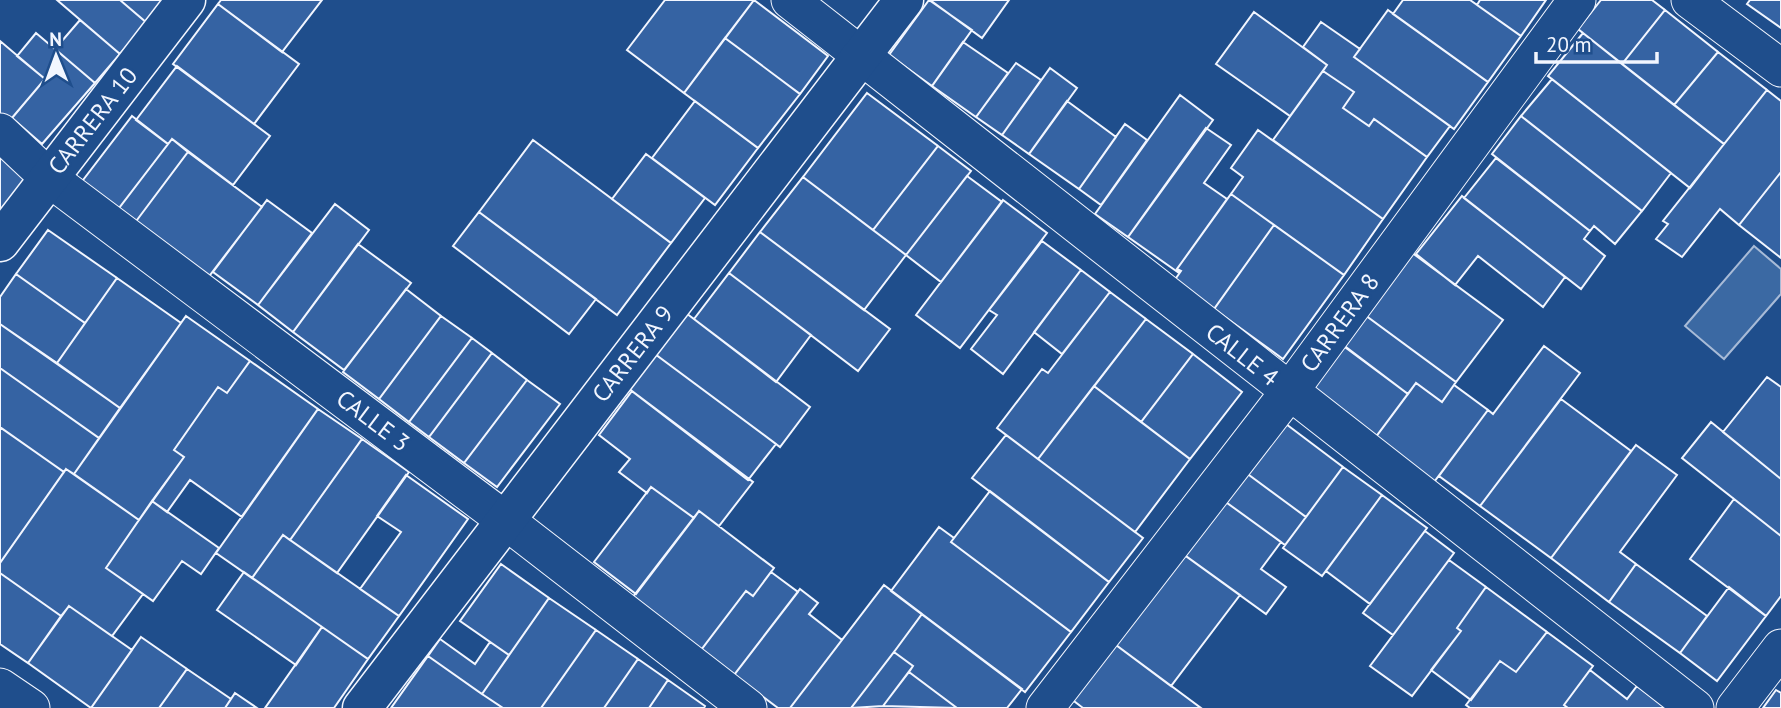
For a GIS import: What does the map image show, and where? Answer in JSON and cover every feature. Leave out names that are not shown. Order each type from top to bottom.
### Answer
[{"type":"main road","name":"CARRERA 10","points":[[0,242],[186,0]]},
{"type":"main road","name":"CARRERA 9","points":[[362,708],[904,0]]},
{"type":"street","name":"CALLE 4","points":[[790,0],[863,54],[1289,392],[1695,708]]},
{"type":"street","name":"CARRERA 8","points":[[1045,708],[1289,392],[1577,0]]},
{"type":"street","points":[[1690,0],[1781,68]]},
{"type":"street","name":"CALLE 3","points":[[0,132],[49,178],[505,520],[748,708]]},
{"type":"street","points":[[1735,708],[1781,648]]},
{"type":"street","points":[[0,687],[31,708]]},
{"type":"water","points":[[1754,246],[1781,269],[1781,294],[1724,359],[1685,326]]},
{"type":"building","points":[[57,0],[120,0],[147,23],[120,54]]},
{"type":"building","points":[[120,0],[167,0],[147,23]]},
{"type":"building","points":[[221,0],[322,0],[282,52],[218,4]]},
{"type":"building","points":[[665,0],[754,0],[684,93],[627,50]]},
{"type":"building","points":[[754,0],[828,56],[800,94],[725,38]]},
{"type":"building","points":[[929,0],[972,30],[932,86],[889,55]]},
{"type":"building","points":[[930,0],[1009,0],[982,38]]},
{"type":"building","points":[[1403,0],[1470,0],[1521,36],[1488,82],[1393,14]]},
{"type":"building","points":[[1480,0],[1546,0],[1521,36],[1477,5]]},
{"type":"building","points":[[1601,0],[1652,0],[1665,10],[1622,64],[1578,29]]},
{"type":"building","points":[[1750,0],[1781,0],[1781,28],[1747,4]]},
{"type":"building","points":[[218,4],[299,64],[254,124],[173,64]]},
{"type":"building","points":[[1388,10],[1488,82],[1454,129],[1354,57]]},
{"type":"building","points":[[1665,10],[1718,52],[1674,105],[1622,64]]},
{"type":"building","points":[[1254,12],[1327,65],[1290,116],[1216,64]]},
{"type":"building","points":[[80,20],[120,54],[95,83],[55,49]]},
{"type":"building","points":[[1321,22],[1360,49],[1354,57],[1450,126],[1427,157],[1374,119],[1369,126],[1343,108],[1354,92],[1323,71],[1327,65],[1303,47]]},
{"type":"building","points":[[36,33],[95,83],[42,144],[12,118],[45,79],[17,56]]},
{"type":"building","points":[[1583,33],[1724,144],[1690,188],[1548,76]]},
{"type":"building","points":[[725,38],[800,94],[758,148],[684,93]]},
{"type":"building","points":[[0,41],[45,79],[6,125],[0,119]]},
{"type":"building","points":[[963,42],[1008,73],[976,117],[932,86]]},
{"type":"building","points":[[1718,52],[1767,90],[1724,144],[1674,105]]},
{"type":"building","points":[[1016,63],[1041,80],[1002,135],[976,117]]},
{"type":"building","points":[[177,66],[270,136],[233,185],[172,139],[168,144],[136,120]]},
{"type":"building","points":[[1050,68],[1077,88],[1029,154],[1002,135]]},
{"type":"building","points":[[1323,71],[1354,92],[1343,108],[1369,126],[1374,119],[1427,157],[1383,219],[1273,140]]},
{"type":"building","points":[[1552,79],[1671,173],[1642,211],[1521,116]]},
{"type":"building","points":[[1767,90],[1781,101],[1781,172],[1739,225],[1720,209],[1682,257],[1656,239],[1668,224],[1663,221]]},
{"type":"building","points":[[867,93],[938,146],[873,230],[803,177]]},
{"type":"building","points":[[1180,95],[1213,120],[1128,237],[1095,214]]},
{"type":"building","points":[[695,101],[758,148],[715,205],[652,158]]},
{"type":"building","points":[[1067,101],[1116,137],[1079,189],[1029,154]]},
{"type":"building","points":[[132,116],[168,144],[116,212],[80,184]]},
{"type":"building","points":[[1521,116],[1642,211],[1615,244],[1594,226],[1590,231],[1492,154]]},
{"type":"building","points":[[1125,124],[1147,140],[1101,205],[1079,189]]},
{"type":"building","points":[[1206,128],[1231,145],[1204,183],[1227,199],[1177,269],[1179,273],[1128,237]]},
{"type":"building","points":[[1258,130],[1383,219],[1344,275],[1231,194],[1243,177],[1231,168]]},
{"type":"building","points":[[172,139],[188,152],[134,224],[116,212]]},
{"type":"building","points":[[533,140],[671,243],[617,315],[479,212]]},
{"type":"building","points":[[938,146],[971,171],[906,255],[873,230]]},
{"type":"building","points":[[188,152],[262,207],[207,279],[134,224]]},
{"type":"building","points":[[646,154],[705,198],[671,243],[612,199]]},
{"type":"building","points":[[0,155],[31,180],[0,220]]},
{"type":"building","points":[[1496,158],[1590,231],[1584,239],[1605,256],[1581,289],[1464,198]]},
{"type":"building","points":[[1781,172],[1781,258],[1739,225]]},
{"type":"building","points":[[967,176],[1002,202],[941,282],[906,255]]},
{"type":"building","points":[[803,177],[906,255],[864,310],[760,232]]},
{"type":"building","points":[[1231,194],[1274,225],[1214,309],[1174,281],[1181,271],[1177,269]]},
{"type":"building","points":[[1462,196],[1565,277],[1543,307],[1478,256],[1455,285],[1416,254]]},
{"type":"building","points":[[267,200],[312,233],[258,305],[213,272]]},
{"type":"building","points":[[1003,200],[1047,233],[960,348],[916,315]]},
{"type":"building","points":[[335,204],[369,230],[293,332],[258,305]]},
{"type":"building","points":[[479,212],[596,299],[569,334],[453,246]]},
{"type":"building","points":[[1274,225],[1344,275],[1283,359],[1214,309]]},
{"type":"building","points":[[48,230],[117,278],[85,323],[16,274]]},
{"type":"building","points":[[760,232],[890,329],[858,371],[729,273]]},
{"type":"building","points":[[1042,241],[1081,270],[1003,374],[971,349],[997,315],[989,310]]},
{"type":"building","points":[[358,244],[411,283],[344,370],[293,332]]},
{"type":"building","points":[[1411,252],[1503,320],[1456,382],[1365,315]]},
{"type":"building","points":[[1081,270],[1110,292],[1062,354],[1034,332]]},
{"type":"building","points":[[729,273],[811,335],[776,382],[694,319]]},
{"type":"building","points":[[16,274],[85,323],[57,363],[0,324],[0,297]]},
{"type":"building","points":[[117,278],[181,323],[120,408],[57,363]]},
{"type":"building","points":[[406,289],[441,316],[379,399],[343,372]]},
{"type":"building","points":[[1110,292],[1146,319],[1038,459],[997,428],[1042,369],[1048,373]]},
{"type":"building","points":[[686,313],[810,407],[780,447],[655,354]]},
{"type":"building","points":[[1365,315],[1456,382],[1442,402],[1416,383],[1408,394],[1342,344]]},
{"type":"building","points":[[186,316],[250,361],[227,393],[218,387],[174,450],[184,457],[139,520],[74,474]]},
{"type":"building","points":[[441,316],[472,338],[409,422],[379,399]]},
{"type":"building","points":[[1146,319],[1193,354],[1141,422],[1094,386]]},
{"type":"building","points":[[0,324],[120,408],[99,438],[0,368]]},
{"type":"building","points":[[472,338],[492,353],[429,437],[409,422]]},
{"type":"building","points":[[1338,342],[1408,394],[1375,438],[1305,387]]},
{"type":"building","points":[[1544,346],[1580,373],[1480,506],[1439,476],[1488,410],[1493,414]]},
{"type":"building","points":[[492,353],[527,380],[464,463],[429,437]]},
{"type":"building","points":[[655,354],[776,444],[748,480],[628,388]]},
{"type":"building","points":[[1193,354],[1242,392],[1190,459],[1141,422]]},
{"type":"building","points":[[250,361],[318,409],[242,517],[190,480],[167,512],[152,501],[184,457],[174,450],[218,387],[227,393]]},
{"type":"building","points":[[0,368],[99,438],[74,474],[66,469],[64,472],[0,427]]},
{"type":"building","points":[[1767,377],[1781,387],[1781,479],[1723,432]]},
{"type":"building","points":[[527,380],[560,404],[497,487],[464,463]]},
{"type":"building","points":[[1416,383],[1442,402],[1454,385],[1488,410],[1434,482],[1375,438]]},
{"type":"building","points":[[1094,386],[1190,459],[1135,532],[1038,459]]},
{"type":"building","points":[[632,391],[753,482],[719,526],[699,511],[694,518],[651,487],[647,493],[619,472],[630,459],[599,435]]},
{"type":"building","points":[[1561,399],[1631,451],[1551,558],[1480,506]]},
{"type":"building","points":[[318,409],[362,439],[290,540],[283,535],[252,578],[216,553]]},
{"type":"building","points":[[1282,421],[1343,467],[1306,517],[1245,472]]},
{"type":"building","points":[[1711,422],[1781,479],[1781,536],[1682,458]]},
{"type":"building","points":[[1,428],[64,472],[0,563],[0,430]]},
{"type":"building","points":[[1006,435],[1143,538],[1109,582],[972,478]]},
{"type":"building","points":[[362,439],[409,472],[337,573],[290,540]]},
{"type":"building","points":[[1636,445],[1677,475],[1620,552],[1636,564],[1609,602],[1551,558]]},
{"type":"building","points":[[1343,467],[1382,495],[1322,576],[1283,548]]},
{"type":"building","points":[[66,469],[139,520],[106,568],[143,594],[112,636],[69,606],[61,616],[0,573],[0,563]]},
{"type":"building","points":[[1245,472],[1306,517],[1285,545],[1223,500]]},
{"type":"building","points":[[406,475],[468,519],[399,616],[360,589],[401,532],[377,516]]},
{"type":"building","points":[[651,487],[694,518],[636,594],[594,562]]},
{"type":"building","points":[[990,491],[1109,582],[1071,632],[951,542]]},
{"type":"building","points":[[1382,495],[1427,528],[1370,604],[1326,571]]},
{"type":"building","points":[[1734,499],[1781,536],[1781,596],[1766,616],[1690,559]]},
{"type":"building","points":[[1223,500],[1281,542],[1261,569],[1286,587],[1266,614],[1183,554]]},
{"type":"building","points":[[152,501],[219,548],[201,574],[182,561],[153,601],[106,568]]},
{"type":"building","points":[[699,511],[774,568],[753,596],[746,591],[701,650],[632,598]]},
{"type":"building","points":[[939,527],[954,538],[951,542],[1071,632],[1025,692],[891,591]]},
{"type":"building","points":[[1425,531],[1454,553],[1393,635],[1363,613]]},
{"type":"building","points":[[283,535],[399,616],[368,659],[252,578]]},
{"type":"building","points":[[1179,551],[1240,595],[1171,686],[1112,642]]},
{"type":"building","points":[[1449,560],[1486,587],[1457,628],[1461,631],[1412,696],[1370,666]]},
{"type":"building","points":[[501,564],[549,598],[509,655],[460,621]]},
{"type":"building","points":[[1636,564],[1707,616],[1680,653],[1609,602]]},
{"type":"building","points":[[244,572],[322,627],[296,665],[217,610]]},
{"type":"building","points":[[771,572],[798,592],[734,675],[701,650],[746,591],[753,596]]},
{"type":"building","points":[[0,573],[61,616],[28,663],[0,644]]},
{"type":"building","points":[[884,585],[922,614],[894,652],[851,708],[790,708]]},
{"type":"building","points":[[1486,587],[1547,632],[1516,672],[1500,661],[1471,700],[1431,670],[1461,631],[1457,628]]},
{"type":"building","points":[[1729,587],[1766,616],[1717,681],[1680,653]]},
{"type":"building","points":[[800,589],[818,603],[809,614],[842,640],[790,708],[778,708],[734,675]]},
{"type":"building","points":[[549,598],[596,630],[541,708],[503,708],[482,694]]},
{"type":"building","points":[[69,606],[132,650],[91,708],[28,663]]},
{"type":"building","points":[[922,614],[1022,689],[1007,708],[957,708],[909,672],[913,666],[894,652]]},
{"type":"building","points":[[322,627],[368,659],[334,708],[265,708]]},
{"type":"building","points":[[596,630],[638,659],[604,708],[541,708]]},
{"type":"building","points":[[1547,632],[1593,666],[1564,705],[1568,708],[1470,708],[1466,705],[1500,661],[1516,672]]},
{"type":"building","points":[[141,637],[187,669],[159,708],[91,708]]},
{"type":"building","points":[[440,639],[475,664],[490,642],[509,655],[482,694],[428,656]]},
{"type":"building","points":[[1112,642],[1201,708],[1083,708],[1070,698]]},
{"type":"building","points":[[894,652],[913,666],[883,706],[851,708]]},
{"type":"building","points":[[428,656],[482,694],[503,708],[391,708]]},
{"type":"building","points":[[638,659],[668,680],[649,708],[604,708]]},
{"type":"building","points":[[187,669],[231,699],[225,708],[159,708]]},
{"type":"building","points":[[1590,670],[1627,699],[1637,686],[1666,708],[1568,708],[1564,705]]},
{"type":"building","points":[[909,672],[957,708],[883,706]]},
{"type":"building","points":[[668,680],[705,706],[704,708],[649,708]]},
{"type":"building","points":[[1776,690],[1781,693],[1781,708],[1763,708]]},
{"type":"building","points":[[235,693],[257,708],[225,708]]}]
